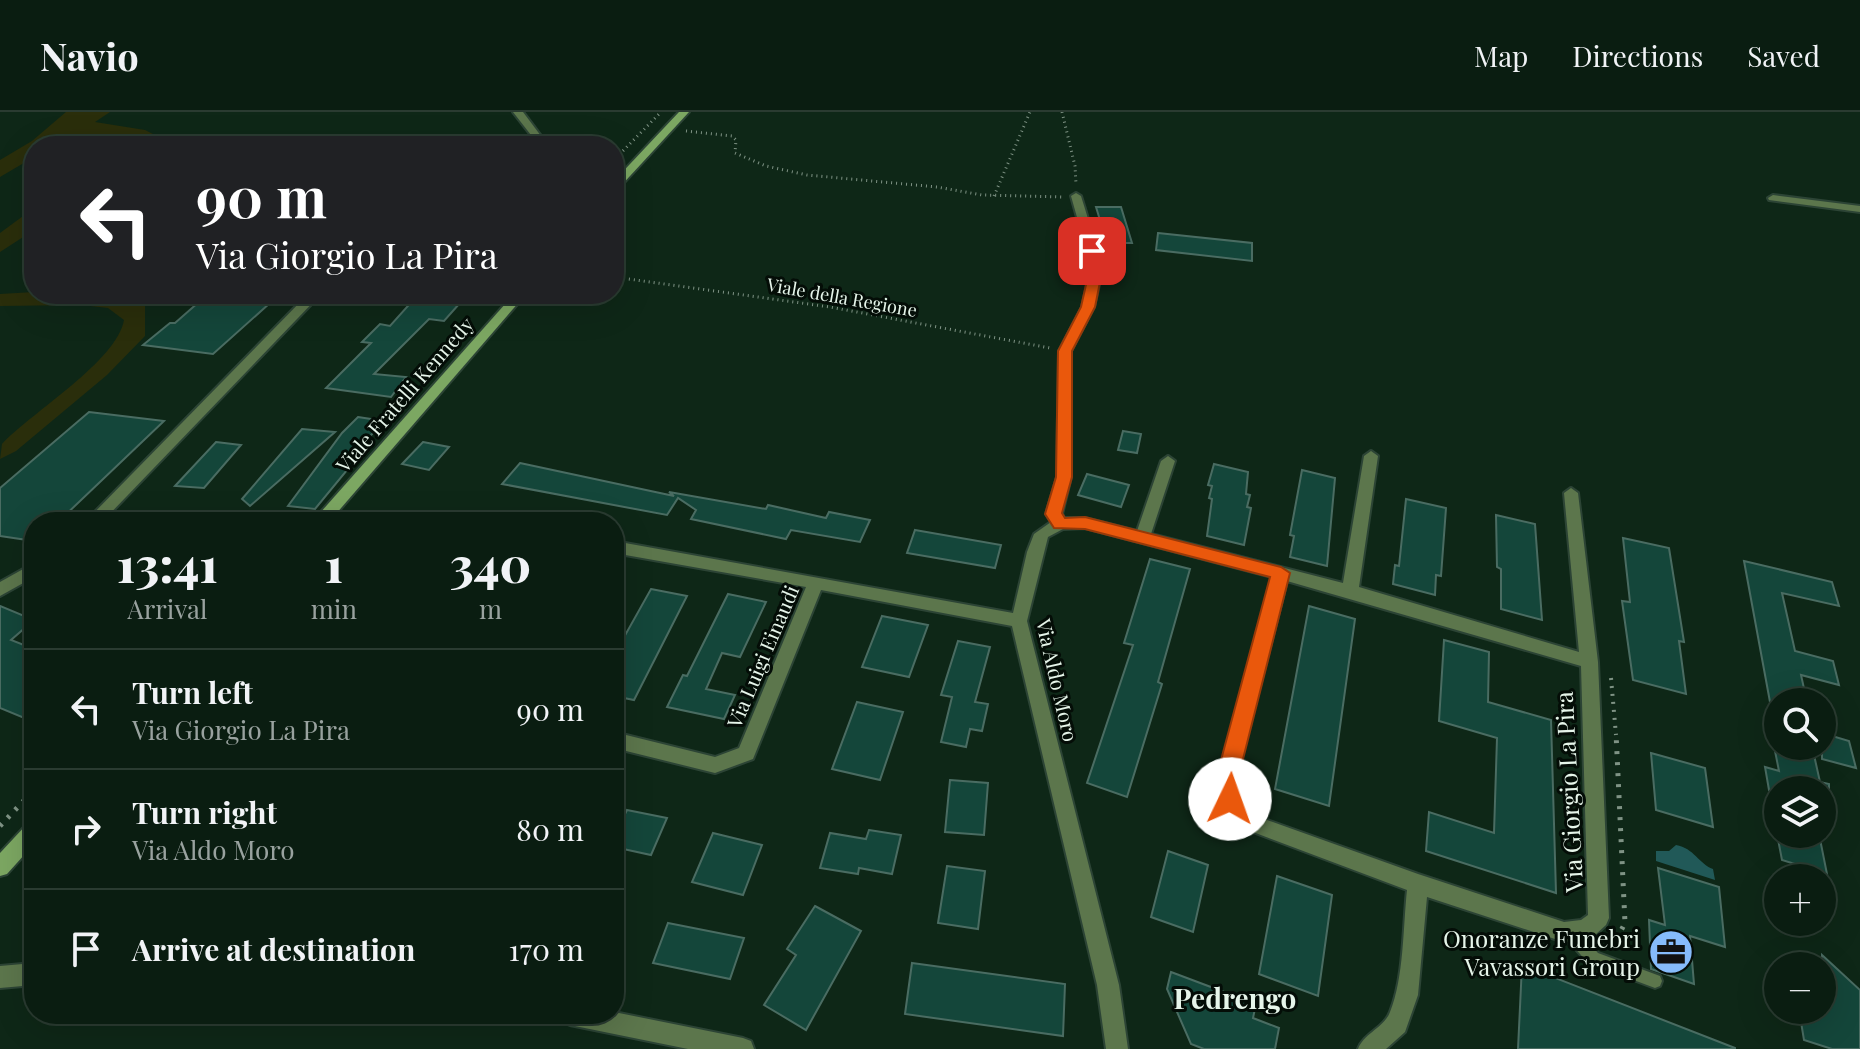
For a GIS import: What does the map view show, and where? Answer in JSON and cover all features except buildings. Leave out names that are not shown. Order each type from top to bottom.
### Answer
[{"type":"street","points":[[518,112],[536,136]]},
{"type":"street","points":[[624,175],[684,112]]},
{"type":"street","points":[[1076,196],[1097,267],[1088,307],[1065,351],[1064,477],[1054,514],[1060,524],[1085,523],[1588,656]]},
{"type":"street","points":[[1773,198],[1860,209]]},
{"type":"street","points":[[103,512],[305,304]]},
{"type":"street","name":"Viale Fratelli Kennedy","points":[[329,512],[511,304]]},
{"type":"street","points":[[1350,591],[1371,456]]},
{"type":"street","points":[[1142,538],[1168,461]]},
{"type":"street","name":"Via Giorgio La Pira","points":[[1564,932],[1593,926],[1600,910],[1588,656],[1571,493]]},
{"type":"street","name":"Via Aldo Moro","points":[[1060,524],[1042,534],[1019,621],[1108,985],[1117,1049]]},
{"type":"street","name":"Via Luigi Einaudi","points":[[624,549],[1019,621]]},
{"type":"street","points":[[1281,573],[1228,775],[1230,799],[1260,826],[1418,884],[1564,932]]},
{"type":"street","points":[[0,590],[24,575]]},
{"type":"street","name":"Via Luigi Einaudi","points":[[624,742],[715,765],[746,753],[816,583]]},
{"type":"street","points":[[0,867],[24,841]]},
{"type":"street","points":[[1369,1049],[1397,1024],[1407,995],[1418,884]]},
{"type":"street","points":[[0,977],[24,975]]},
{"type":"street","points":[[619,1024],[743,1049]]},
{"type":"lane","points":[[1564,932],[1604,964],[1655,981]]},
{"type":"path","points":[[624,148],[661,112]]},
{"type":"path","points":[[994,196],[1030,112]]},
{"type":"path","points":[[668,129],[732,136],[736,140],[735,153],[785,172],[937,187],[994,196],[1076,196],[1075,166],[1062,112]]},
{"type":"path","name":"Viale della Regione","points":[[624,278],[830,307],[1065,351]]},
{"type":"path","points":[[1588,656],[1607,668],[1613,683],[1625,923],[1609,946],[1588,952]]},
{"type":"path","points":[[0,826],[24,801]]},
{"type":"green space","points":[[66,112],[110,112],[95,122],[145,130],[157,136],[93,134],[38,136]]},
{"type":"green space","points":[[24,146],[24,163],[0,177],[0,160]]},
{"type":"green space","points":[[24,215],[24,236],[0,252],[0,233]]},
{"type":"green space","points":[[24,293],[24,304],[145,304],[145,336],[107,375],[16,451],[0,459],[2,444],[90,369],[118,336],[124,320],[108,308],[82,305],[0,306],[0,294]]},
{"type":"water","points":[[1676,845],[1687,849],[1713,869],[1715,880],[1656,861],[1656,851],[1669,851]]},
{"type":"place","name":"Onoranze Funebri Vavassori Group","points":[[1671,952]]},
{"type":"district","name":"Pedrengo","points":[[1235,997]]},
{"type":"route","points":[[1092,251],[1097,267],[1088,307],[1065,351],[1064,477],[1054,514],[1060,524],[1085,523],[1281,573],[1228,775],[1230,799]]}]
